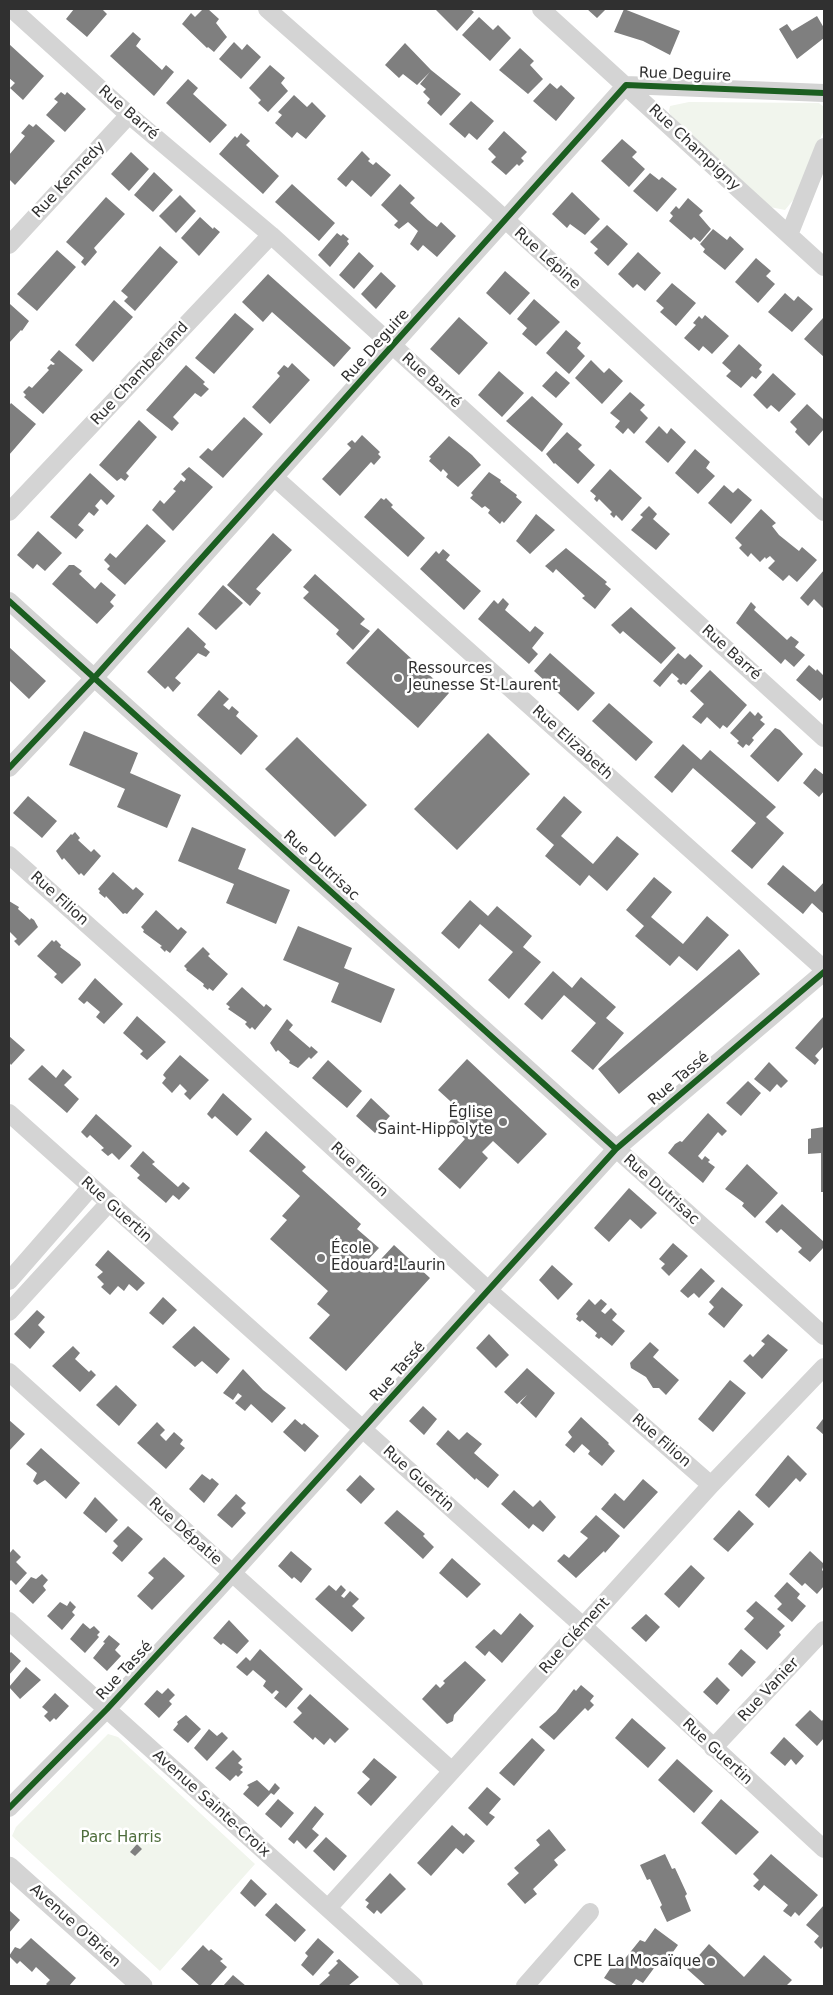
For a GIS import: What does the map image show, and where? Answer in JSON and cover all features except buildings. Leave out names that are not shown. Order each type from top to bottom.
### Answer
[{"type":"street","name":"Rue Lépine","points":[[267,9],[506,221],[824,512]]},
{"type":"street","name":"Rue Champigny","points":[[541,9],[824,267]]},
{"type":"street","name":"Rue Barré","points":[[18,10],[129,115],[271,235],[824,738]]},
{"type":"street","name":"Rue Deguire","points":[[9,768],[94,678],[626,85],[824,93]]},
{"type":"street","name":"Rue Kennedy","points":[[9,245],[129,115]]},
{"type":"street","points":[[789,235],[824,146]]},
{"type":"street","name":"Rue Chamberland","points":[[9,512],[271,235]]},
{"type":"street","name":"Rue Elizabeth","points":[[274,477],[824,971]]},
{"type":"street","name":"Rue Dutrisac","points":[[9,601],[824,1336]]},
{"type":"street","name":"Rue Filion","points":[[9,855],[183,1010],[488,1290],[711,1485]]},
{"type":"street","name":"Rue Tassé","points":[[9,1808],[107,1709],[232,1574],[616,1149],[824,971]]},
{"type":"street","name":"Rue Guertin","points":[[9,1113],[108,1204],[584,1627],[824,1849]]},
{"type":"street","points":[[9,1281],[90,1187]]},
{"type":"street","points":[[9,1312],[108,1204]]},
{"type":"street","points":[[32,1256],[47,1269]]},
{"type":"street","name":"Rue Clément","points":[[328,1908],[711,1485],[824,1367]]},
{"type":"street","name":"Rue Dépatie","points":[[9,1372],[452,1771]]},
{"type":"street","name":"Avenue Sainte-Croix","points":[[9,1621],[414,1986]]},
{"type":"street","name":"Rue Vanier","points":[[713,1748],[824,1630]]},
{"type":"street","name":"Avenue O'Brien","points":[[9,1867],[142,1986]]},
{"type":"street","points":[[524,1986],[590,1912]]},
{"type":"green space","points":[[689,102],[819,103],[824,107],[824,130],[794,199],[785,210],[770,207],[675,125],[669,111],[670,106]]},
{"type":"green space","name":"Parc Harris","points":[[108,1734],[118,1737],[255,1864],[160,1971],[12,1836],[16,1827]]},
{"type":"cycle path","points":[[9,768],[94,678],[626,85],[824,93]]},
{"type":"cycle path","points":[[9,601],[616,1149]]},
{"type":"cycle path","points":[[9,1808],[107,1709],[217,1590],[616,1149],[824,972]]},
{"type":"place","name":"Ressources Jeunesse St-Laurent","points":[[398,678]]},
{"type":"place","name":"Église Saint-Hippolyte","points":[[503,1122]]},
{"type":"place","name":"École Edouard-Laurin","points":[[321,1258]]},
{"type":"place","name":"CPE La Mosaïque","points":[[711,1962]]}]
